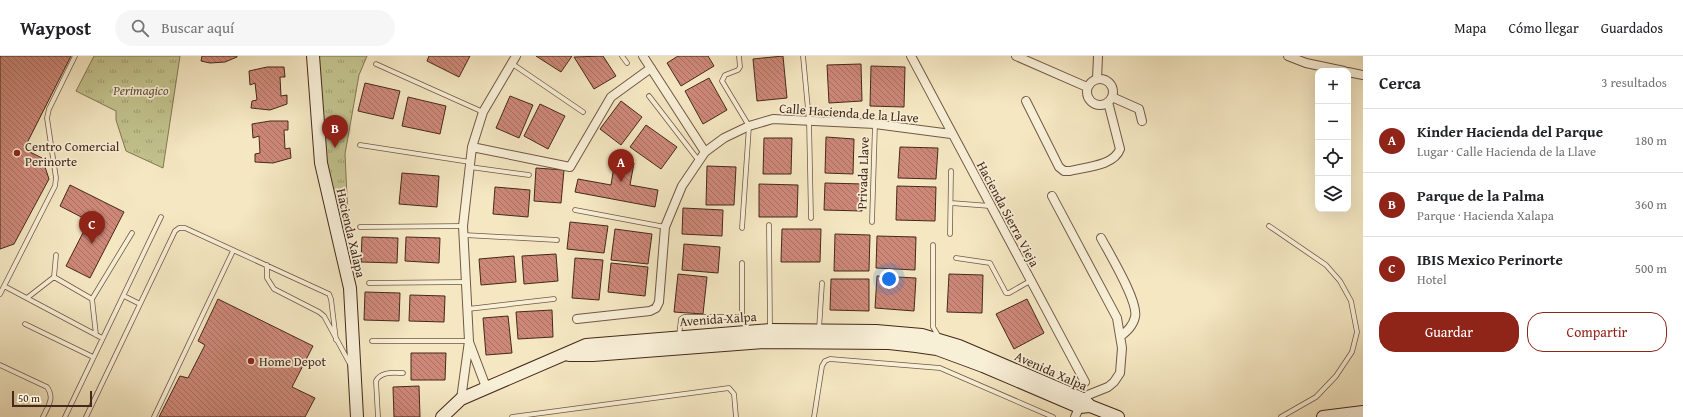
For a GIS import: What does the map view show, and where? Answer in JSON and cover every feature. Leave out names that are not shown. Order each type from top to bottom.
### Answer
[{"type":"main road","name":"Hacienda Xalapa","points":[[313,56],[321,163],[350,288],[356,417]]},
{"type":"main road","name":"Avenida Xalpa","points":[[679,342],[770,330],[819,336]]},
{"type":"main road","points":[[770,330],[770,342]]},
{"type":"main road","name":"Avenida Xalpa","points":[[442,417],[460,399],[586,345],[679,342],[770,342],[876,331],[922,335],[940,345],[959,346],[1087,409],[1118,417]]},
{"type":"main road","points":[[1323,417],[1363,412]]},
{"type":"street","points":[[643,56],[705,152]]},
{"type":"street","name":"Hacienda Sierra Vieja","points":[[911,56],[951,134],[1085,382]]},
{"type":"street","points":[[1016,56],[1087,87]]},
{"type":"street","points":[[1097,79],[1098,56]]},
{"type":"street","points":[[1288,56],[1331,68]]},
{"type":"street","points":[[460,399],[469,341],[463,226],[472,147],[483,112],[514,59]]},
{"type":"street","points":[[472,147],[570,167],[610,97],[651,68]]},
{"type":"street","points":[[1351,73],[1363,76]]},
{"type":"street","points":[[1026,101],[1059,167],[1064,171],[1070,171],[1111,160],[1118,155],[1120,149],[1110,99],[1113,90],[1110,83],[1104,79],[1097,79],[1091,82],[1087,87],[1086,94],[1089,100],[1095,104],[1102,105],[1110,99]]},
{"type":"street","points":[[1110,99],[1139,109],[1142,121]]},
{"type":"street","name":"Calle Hacienda de la Llave","points":[[577,319],[650,311],[656,308],[658,302],[665,227],[682,186],[698,161],[705,152],[724,138],[749,126],[773,119],[875,124],[951,134]]},
{"type":"street","points":[[1052,196],[1117,318],[1120,336],[1122,363],[1120,374],[1108,387],[1088,395],[1087,409]]},
{"type":"street","points":[[1101,238],[1134,301],[1136,316],[1131,326],[1120,336]]},
{"type":"street","points":[[469,341],[486,387]]},
{"type":"lane","points":[[0,294],[55,186],[56,178],[47,118],[49,109],[75,56]]},
{"type":"lane","points":[[622,56],[627,63]]},
{"type":"lane","points":[[739,56],[740,67],[738,70],[725,75],[722,81],[749,126],[742,228]]},
{"type":"lane","points":[[803,56],[809,120],[811,218]]},
{"type":"lane","points":[[514,59],[583,112]]},
{"type":"lane","points":[[376,64],[483,112]]},
{"type":"lane","points":[[649,96],[698,161]]},
{"type":"lane","name":"Privada Llave","points":[[872,222],[875,124]]},
{"type":"lane","points":[[360,145],[529,175]]},
{"type":"lane","points":[[950,234],[951,171]]},
{"type":"lane","points":[[950,203],[990,206]]},
{"type":"lane","points":[[575,210],[665,227]]},
{"type":"lane","points":[[65,417],[161,217]]},
{"type":"lane","points":[[769,225],[770,330]]},
{"type":"lane","points":[[360,227],[463,226]]},
{"type":"lane","points":[[1269,226],[1326,265],[1340,281],[1351,301],[1357,332],[1352,352],[1336,376],[1316,397],[1281,417]]},
{"type":"lane","points":[[86,417],[175,231],[179,228],[185,228],[329,294],[331,299],[336,340]]},
{"type":"lane","points":[[96,334],[92,299],[132,232]]},
{"type":"lane","points":[[464,235],[557,240]]},
{"type":"lane","points":[[932,245],[933,327],[940,345]]},
{"type":"lane","points":[[154,417],[233,251]]},
{"type":"lane","points":[[27,298],[54,277],[56,255]]},
{"type":"lane","points":[[956,258],[990,263],[1006,293],[1009,293],[1030,281]]},
{"type":"lane","points":[[679,342],[681,319],[684,317],[742,317],[742,263]]},
{"type":"lane","points":[[267,265],[267,278],[274,289],[324,316],[355,372]]},
{"type":"lane","points":[[54,277],[92,299]]},
{"type":"lane","points":[[369,283],[466,282]]},
{"type":"lane","points":[[819,336],[822,283]]},
{"type":"lane","points":[[4,286],[102,338]]},
{"type":"lane","points":[[124,296],[140,304]]},
{"type":"lane","points":[[467,309],[554,299]]},
{"type":"lane","points":[[25,324],[93,357]]},
{"type":"lane","points":[[372,341],[469,341]]},
{"type":"lane","points":[[814,417],[822,366],[825,361],[830,359],[940,368],[1052,417]]},
{"type":"lane","points":[[0,365],[47,388],[51,393],[52,400],[43,417]]},
{"type":"lane","points":[[378,417],[376,381],[378,377],[384,374],[403,373]]},
{"type":"lane","points":[[512,417],[729,388],[734,394],[736,417]]},
{"type":"green space","name":"Perimagico","points":[[94,56],[180,56],[163,168],[126,151],[116,120],[116,111],[76,91]]},
{"type":"green space","points":[[318,56],[367,56],[359,75],[345,154],[348,217],[341,231],[325,154]]},
{"type":"building","name":"Centro Comercial Perinorte","points":[[0,56],[71,56],[24,149],[42,158],[49,179],[14,244],[0,249]]},
{"type":"building","points":[[202,56],[237,57],[225,62],[210,63],[201,61]]},
{"type":"building","points":[[429,56],[470,56],[459,77],[427,61]]},
{"type":"building","points":[[536,56],[572,56],[561,72]]},
{"type":"building","points":[[603,56],[616,76],[594,89],[574,57]]},
{"type":"building","points":[[678,56],[708,56],[714,66],[681,86],[667,63]]},
{"type":"building","points":[[783,56],[787,98],[757,101],[753,59]]},
{"type":"building","points":[[861,64],[862,101],[829,103],[827,65]]},
{"type":"building","points":[[871,66],[905,67],[904,107],[870,106]]},
{"type":"building","points":[[267,67],[284,67],[285,77],[280,77],[281,96],[287,95],[287,104],[270,110],[251,108],[252,101],[257,100],[255,83],[250,85],[249,71]]},
{"type":"building","points":[[709,78],[727,110],[703,124],[685,91]]},
{"type":"building","points":[[365,83],[400,91],[393,119],[358,111]]},
{"type":"building","points":[[510,96],[533,105],[519,138],[496,128]]},
{"type":"building","points":[[408,97],[446,106],[440,134],[402,126]]},
{"type":"building","points":[[621,101],[642,117],[621,145],[600,129]]},
{"type":"building","points":[[540,104],[565,116],[548,149],[524,136]]},
{"type":"building","points":[[270,121],[288,121],[288,130],[284,130],[285,149],[290,148],[291,158],[273,163],[255,162],[255,154],[260,153],[259,136],[253,138],[252,124]]},
{"type":"building","points":[[646,125],[677,147],[661,169],[630,147]]},
{"type":"building","points":[[826,137],[854,139],[853,174],[825,173]]},
{"type":"building","points":[[764,138],[792,138],[791,174],[763,174]]},
{"type":"building","points":[[900,147],[938,148],[936,179],[898,178]]},
{"type":"building","points":[[615,160],[634,163],[630,185],[658,190],[655,207],[575,192],[578,179],[611,185]]},
{"type":"building","points":[[707,166],[736,167],[734,205],[706,205]]},
{"type":"building","points":[[536,168],[564,170],[561,203],[534,201]]},
{"type":"building","points":[[402,173],[439,176],[437,207],[399,204]]},
{"type":"building","points":[[825,183],[863,184],[862,211],[824,210]]},
{"type":"building","points":[[759,184],[798,185],[797,217],[759,217]]},
{"type":"building","points":[[70,185],[124,212],[90,278],[66,266],[89,221],[60,206]]},
{"type":"building","points":[[897,186],[936,187],[935,221],[896,220]]},
{"type":"building","points":[[495,187],[530,190],[528,217],[493,214]]},
{"type":"building","points":[[683,208],[723,210],[722,236],[682,234]]},
{"type":"building","points":[[570,222],[608,226],[604,253],[567,249]]},
{"type":"building","points":[[615,229],[652,234],[648,264],[611,260]]},
{"type":"building","points":[[782,229],[821,229],[820,262],[781,262]]},
{"type":"building","points":[[835,234],[870,235],[869,271],[834,271]]},
{"type":"building","points":[[877,236],[916,237],[915,270],[876,268]]},
{"type":"building","points":[[362,237],[398,238],[397,263],[361,262]]},
{"type":"building","points":[[406,237],[440,238],[439,263],[405,261]]},
{"type":"building","points":[[684,244],[720,247],[718,273],[682,270]]},
{"type":"building","points":[[556,254],[558,281],[524,284],[522,256]]},
{"type":"building","points":[[514,256],[516,282],[481,285],[479,259]]},
{"type":"building","points":[[575,258],[603,260],[599,300],[572,298]]},
{"type":"building","points":[[611,263],[648,267],[645,296],[608,292]]},
{"type":"building","points":[[678,274],[707,277],[703,314],[674,312]]},
{"type":"building","points":[[949,274],[983,275],[982,313],[947,312]]},
{"type":"building","points":[[877,276],[916,278],[914,311],[875,308]]},
{"type":"building","points":[[831,279],[869,279],[869,311],[830,310]]},
{"type":"building","points":[[365,292],[400,293],[399,321],[364,320]]},
{"type":"building","points":[[410,295],[445,296],[444,322],[409,321]]},
{"type":"building","name":"Home Depot","points":[[218,299],[313,346],[292,387],[315,398],[305,417],[159,417],[180,376],[188,378],[205,345],[198,341]]},
{"type":"building","points":[[1027,299],[1044,333],[1014,349],[996,314]]},
{"type":"building","points":[[552,310],[553,337],[518,339],[516,312]]},
{"type":"building","points":[[508,316],[512,353],[486,355],[483,318]]},
{"type":"building","points":[[411,353],[446,353],[445,380],[411,380]]},
{"type":"building","points":[[419,386],[420,417],[394,417],[393,387]]},
{"type":"place","name":"Parque de la Palma","points":[[335,148]]},
{"type":"place","name":"Centro Comercial Perinorte","points":[[17,153]]},
{"type":"place","name":"Kinder Hacienda del Parque","points":[[621,182]]},
{"type":"place","name":"IBIS Mexico Perinorte","points":[[92,244]]},
{"type":"place","name":"Home Depot","points":[[251,361]]}]
